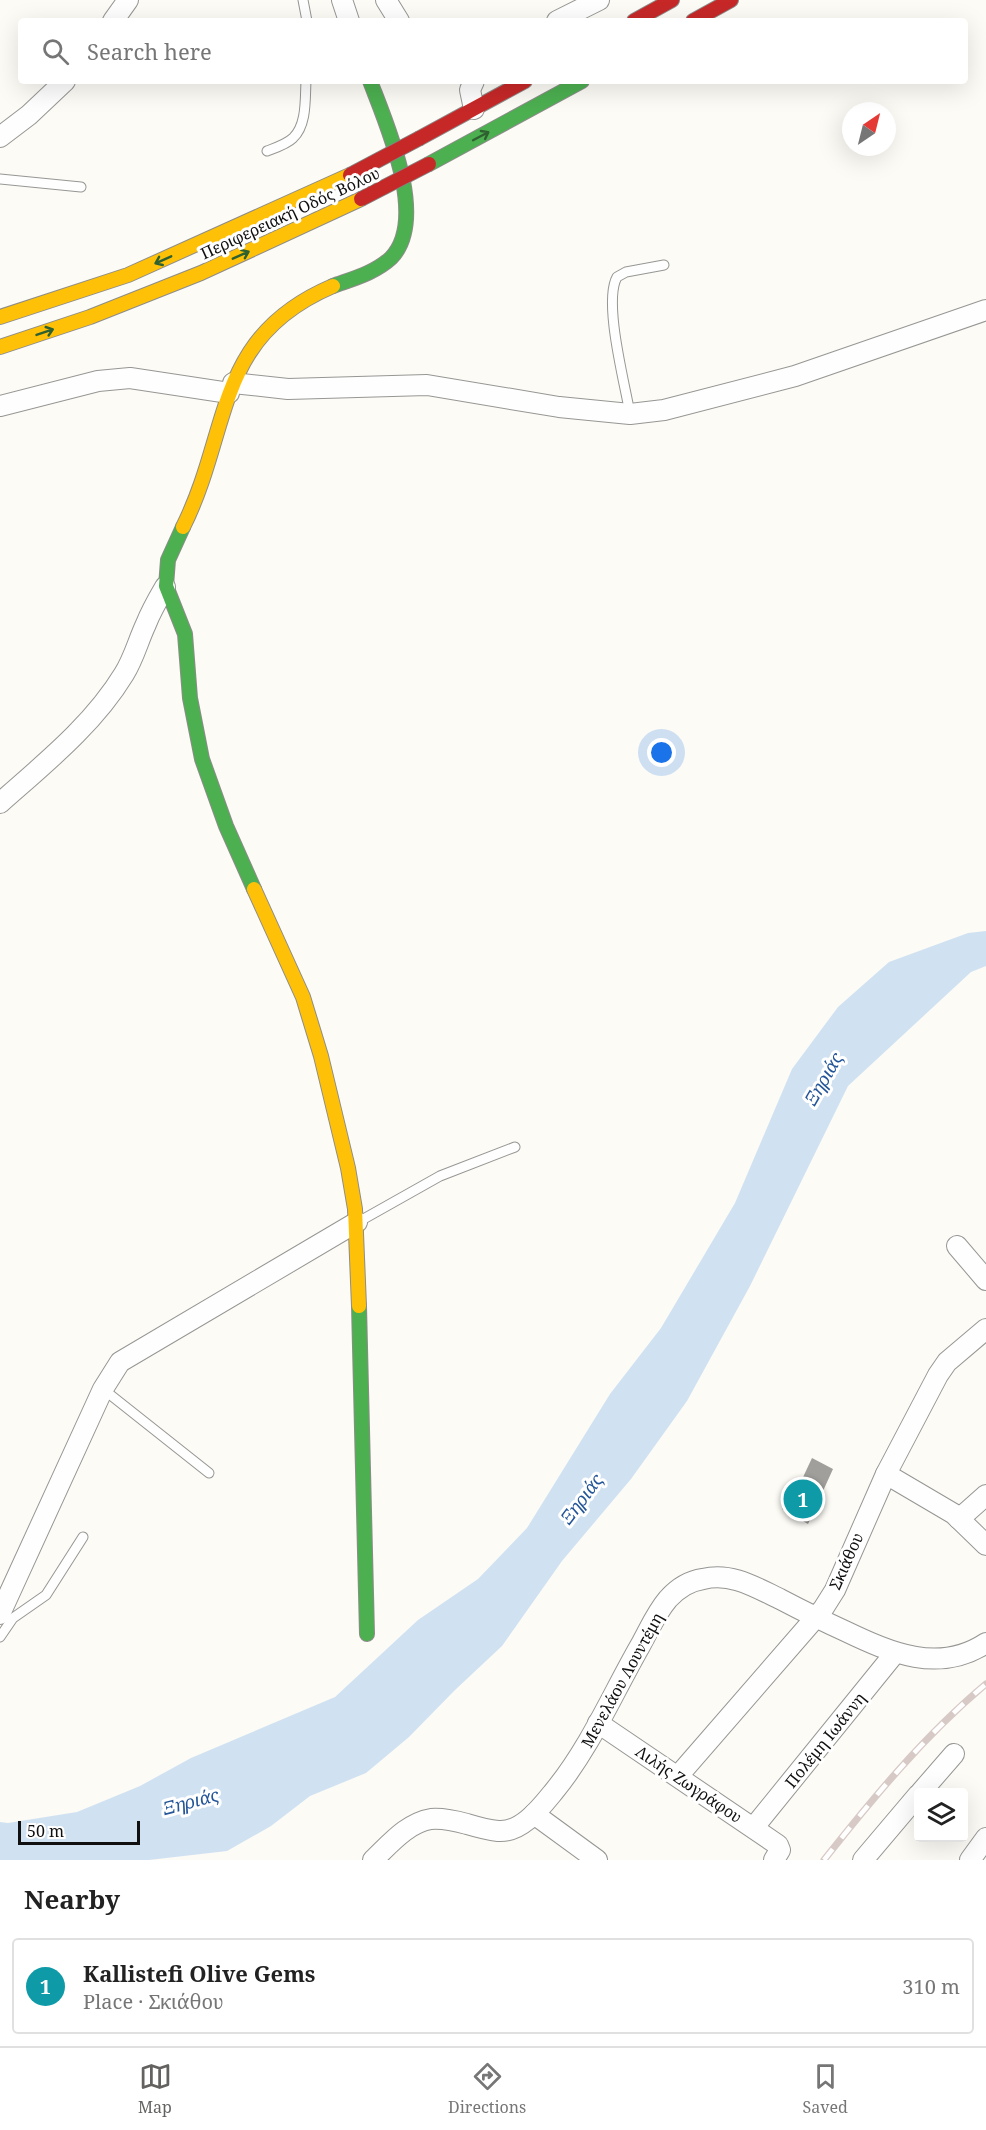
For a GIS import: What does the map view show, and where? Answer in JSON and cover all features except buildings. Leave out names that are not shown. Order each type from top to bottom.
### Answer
[{"type":"street","points":[[115,18],[128,0]]},
{"type":"street","points":[[342,0],[348,18]]},
{"type":"street","points":[[386,0],[397,18]]},
{"type":"street","points":[[563,18],[599,0]]},
{"type":"street","points":[[639,18],[672,0]]},
{"type":"street","points":[[698,18],[731,0]]},
{"type":"street","points":[[0,137],[29,115],[62,84]]},
{"type":"street","points":[[0,803],[44,764],[95,713],[113,691],[138,646],[146,623],[165,587],[171,548],[186,521],[204,475],[231,388],[262,335],[276,320],[309,297],[382,266],[399,247],[406,225],[408,208],[393,144],[371,84]]},
{"type":"street","points":[[473,84],[470,90],[474,109]]},
{"type":"street","name":"Περιφερειακή Οδός Βόλου","points":[[0,317],[128,275],[350,176],[520,84]]},
{"type":"street","name":"Περιφερειακή Οδός Βόλου","points":[[0,347],[90,316],[201,273],[361,199],[576,84]]},
{"type":"street","points":[[0,406],[98,381],[130,378],[231,388],[288,389],[427,385],[559,407],[630,414],[664,410],[795,376],[986,310]]},
{"type":"street","points":[[165,587],[185,633],[190,699],[203,763],[216,801],[302,995],[317,1037],[354,1194],[357,1222],[367,1634]]},
{"type":"street","points":[[0,1614],[104,1389],[115,1368],[124,1358],[357,1222]]},
{"type":"street","points":[[957,1246],[986,1280]]},
{"type":"street","name":"Σκιάθου","points":[[678,1776],[816,1618],[835,1590],[886,1474],[942,1368],[986,1329]]},
{"type":"street","points":[[886,1474],[954,1514],[986,1545]]},
{"type":"street","points":[[959,1519],[986,1495]]},
{"type":"street","name":"Μενελάου Λουντέμη","points":[[373,1860],[403,1832],[426,1821],[447,1820],[504,1831],[519,1827],[534,1814],[569,1772],[587,1745],[660,1610],[678,1589],[689,1583],[717,1577],[741,1581],[816,1618],[895,1653],[917,1659],[938,1660],[968,1653],[986,1643]]},
{"type":"street","name":"Πολέμη Ιωάννη","points":[[754,1827],[895,1653]]},
{"type":"street","name":"Λιλής Ζωγράφου","points":[[598,1723],[754,1827],[777,1853]]},
{"type":"street","points":[[925,1788],[954,1754]]},
{"type":"street","points":[[863,1860],[914,1801]]},
{"type":"street","points":[[534,1814],[597,1860]]},
{"type":"street","points":[[970,1860],[986,1838]]},
{"type":"lane","points":[[303,0],[306,18]]},
{"type":"lane","points":[[267,151],[292,139],[299,130],[304,114],[306,84]]},
{"type":"lane","points":[[0,179],[81,187]]},
{"type":"lane","points":[[630,414],[612,312],[612,291],[617,277],[626,272],[664,266]]},
{"type":"lane","points":[[357,1222],[440,1176],[515,1148]]},
{"type":"lane","points":[[104,1389],[208,1473]]},
{"type":"lane","points":[[0,1637],[13,1618],[46,1594],[83,1537]]},
{"type":"water","name":"Ξηριάς","points":[[986,931],[986,966],[971,972],[848,1086],[750,1286],[687,1401],[631,1479],[562,1561],[502,1646],[409,1737],[366,1773],[310,1796],[271,1826],[227,1851],[149,1860],[0,1860],[0,1822],[8,1823],[77,1812],[140,1786],[191,1758],[335,1697],[418,1620],[478,1579],[527,1528],[610,1394],[661,1328],[735,1203],[792,1069],[838,1007],[889,962],[968,933]]},
{"type":"railway","points":[[824,1860],[921,1746],[986,1684]]},
{"type":"traffic: fast","points":[[333,286],[371,272],[391,258],[402,241],[406,220],[401,171],[394,145],[371,84]]},
{"type":"traffic: fast","points":[[429,164],[576,84]]},
{"type":"traffic: fast","points":[[183,527],[168,560],[166,586],[185,634],[190,698],[202,759],[226,826],[254,889]]},
{"type":"traffic: fast","points":[[359,1306],[367,1634]]},
{"type":"traffic: slow","points":[[0,317],[128,275],[350,175]]},
{"type":"traffic: slow","points":[[0,347],[90,317],[201,273],[361,199]]},
{"type":"traffic: slow","points":[[183,527],[199,491],[231,389],[246,359],[266,331],[294,307],[333,286]]},
{"type":"traffic: slow","points":[[254,889],[303,997],[321,1056],[348,1168],[355,1209],[359,1306]]},
{"type":"traffic: jam","points":[[639,18],[672,0]]},
{"type":"traffic: jam","points":[[698,18],[731,0]]},
{"type":"traffic: jam","points":[[420,138],[519,84]]},
{"type":"traffic: jam","points":[[350,175],[420,138]]},
{"type":"traffic: jam","points":[[361,199],[429,164]]},
{"type":"place","name":"Kallistefi Olive Gems","points":[[803,1499]]}]
